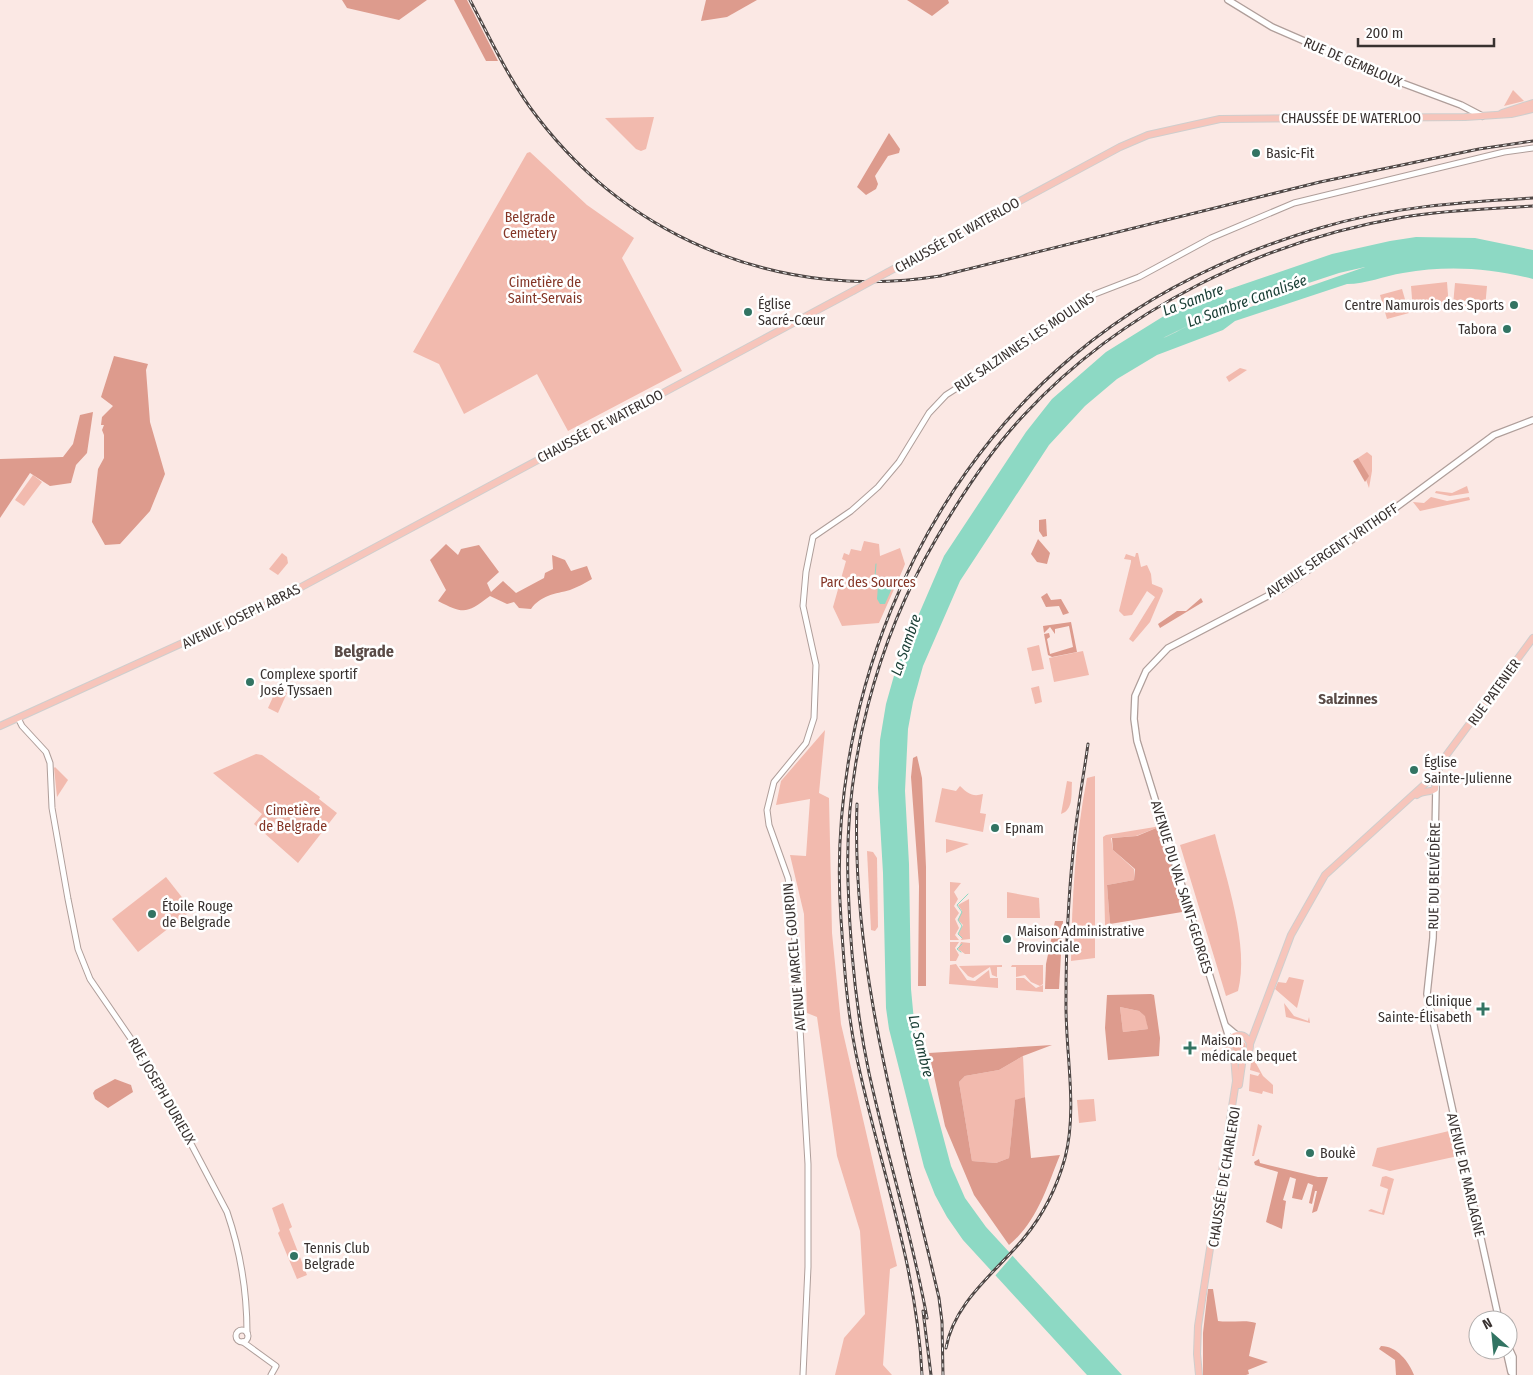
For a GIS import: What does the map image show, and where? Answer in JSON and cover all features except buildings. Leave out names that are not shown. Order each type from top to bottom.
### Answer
[{"type":"main road","name":"RUE DE GEMBLOUX","points":[[1228,0],[1272,27],[1394,80],[1460,105],[1482,116]]},
{"type":"main road","points":[[1454,117],[1458,115],[1460,105]]},
{"type":"main road","name":"CHAUSSÉE DE WATERLOO","points":[[458,502],[1109,152],[1148,135],[1220,119],[1482,116],[1511,114],[1532,105]]},
{"type":"main road","name":"AVENUE SERGENT VRITHOFF","points":[[1139,749],[1134,719],[1135,696],[1146,671],[1160,655],[1184,639],[1281,588],[1366,529],[1494,434],[1506,428],[1533,420]]},
{"type":"main road","name":"AVENUE JOSEPH ABRAS","points":[[0,726],[278,600],[458,502]]},
{"type":"main road","name":"RUE PATENIER","points":[[1431,783],[1455,745],[1533,638]]},
{"type":"main road","name":"AVENUE DU VAL SAINT-GEORGES","points":[[1139,749],[1230,1041]]},
{"type":"main road","points":[[1258,1020],[1250,1034],[1230,1041],[1229,1050],[1234,1056],[1243,1057],[1249,1050],[1258,1020],[1291,935],[1325,875],[1402,806],[1431,783]]},
{"type":"main road","name":"RUE DU BELVÉDÈRE","points":[[1431,783],[1435,803],[1432,949],[1427,994],[1434,1030]]},
{"type":"main road","points":[[1225,1025],[1250,1044]]},
{"type":"main road","name":"AVENUE DE MARLAGNE","points":[[1434,1030],[1497,1310]]},
{"type":"main road","name":"CHAUSSÉE DE CHARLEROI","points":[[1203,1298],[1236,1081],[1234,1056]]},
{"type":"main road","name":"CHAUSSÉE DE CHARLEROI","points":[[1199,1375],[1197,1335],[1243,1057]]},
{"type":"main road","points":[[1508,1360],[1512,1375]]},
{"type":"main road","points":[[1512,1360],[1512,1375]]},
{"type":"street","name":"RUE SALZINNES LES MOULINS","points":[[803,606],[806,572],[813,537],[851,511],[878,487],[899,462],[934,407],[951,390],[1026,344],[1095,294],[1145,274],[1211,238],[1304,200],[1438,170],[1504,152],[1533,148]]},
{"type":"street","name":"AVENUE MARCEL GOURDIN","points":[[803,606],[816,665],[814,718],[806,742],[774,782],[767,810],[769,825],[788,878],[793,910],[807,1146],[808,1266],[804,1375]]},
{"type":"street","name":"RUE JOSEPH DURIEUX","points":[[18,718],[22,726],[46,752],[50,763],[52,808],[83,965],[90,980],[151,1068],[227,1212],[236,1237],[247,1320],[246,1338],[250,1345],[276,1366],[271,1375]]},
{"type":"street","points":[[241,1330],[246,1338],[239,1342],[236,1338],[237,1332],[241,1330],[247,1320]]},
{"type":"green space","points":[[1513,90],[1524,101],[1504,106]]},
{"type":"green space","points":[[654,117],[646,149],[641,151],[636,149],[605,118]]},
{"type":"green space","name":"Cimetière de Saint-Servais","points":[[530,152],[587,205],[634,238],[622,258],[682,371],[568,431],[537,374],[464,414],[439,364],[413,352],[527,153]]},
{"type":"green space","points":[[1447,282],[1449,308],[1413,311],[1411,286]]},
{"type":"green space","points":[[1455,283],[1487,286],[1485,308],[1453,305]]},
{"type":"green space","points":[[1402,289],[1409,313],[1387,319],[1380,295]]},
{"type":"green space","points":[[1240,368],[1247,370],[1229,382],[1226,377]]},
{"type":"green space","points":[[1367,452],[1372,456],[1369,488],[1358,458]]},
{"type":"green space","points":[[33,475],[42,482],[24,506],[15,500]]},
{"type":"green space","points":[[1467,486],[1469,493],[1450,496],[1435,493],[1436,491],[1452,493]]},
{"type":"green space","points":[[1431,497],[1447,501],[1469,497],[1470,500],[1420,511],[1413,502],[1424,503]]},
{"type":"green space","name":"Parc des Sources","points":[[864,541],[879,544],[880,556],[900,548],[905,564],[879,623],[842,626],[833,607],[846,561],[842,559],[844,553],[849,555],[851,549],[861,551]]},
{"type":"green space","points":[[282,553],[287,557],[288,563],[278,575],[269,569]]},
{"type":"green space","points":[[1136,553],[1138,553],[1141,567],[1147,565],[1151,574],[1152,584],[1162,588],[1163,591],[1150,622],[1133,642],[1129,639],[1155,597],[1147,591],[1132,615],[1124,616],[1119,611],[1131,562],[1131,560],[1124,559],[1126,554],[1135,557]]},
{"type":"green space","points":[[1039,645],[1044,669],[1032,671],[1027,648]]},
{"type":"green space","points":[[1083,651],[1089,675],[1054,682],[1049,658]]},
{"type":"green space","points":[[1039,686],[1042,702],[1035,704],[1031,688]]},
{"type":"green space","points":[[277,688],[287,693],[278,713],[268,708]]},
{"type":"green space","points":[[825,730],[819,793],[829,798],[832,933],[841,1024],[897,1266],[890,1269],[883,1365],[892,1375],[835,1375],[844,1338],[865,1314],[860,1231],[837,1156],[817,1017],[807,1013],[804,914],[790,855],[806,856],[810,799],[776,805],[781,781]]},
{"type":"green space","name":"Cimetière de Belgrade","points":[[256,754],[262,755],[320,797],[319,799],[337,813],[298,863],[254,824],[262,814],[213,773]]},
{"type":"green space","points":[[54,768],[68,780],[57,797]]},
{"type":"green space","points":[[1095,776],[1095,958],[1071,961],[1073,892],[1077,846],[1087,778]]},
{"type":"green space","points":[[1067,781],[1072,782],[1071,801],[1068,809],[1061,814]]},
{"type":"green space","points":[[960,786],[971,794],[983,794],[980,813],[986,814],[983,832],[935,822],[942,788],[956,791]]},
{"type":"green space","points":[[1161,826],[1136,836],[1111,838],[1113,850],[1134,869],[1134,880],[1107,885],[1110,924],[1105,925],[1103,837]]},
{"type":"green space","points":[[1215,834],[1235,912],[1241,954],[1241,973],[1238,991],[1226,996],[1180,845]]},
{"type":"green space","points":[[946,839],[969,844],[946,853]]},
{"type":"green space","points":[[867,851],[873,852],[877,858],[878,927],[875,931],[871,930]]},
{"type":"green space","name":"Étoile Rouge de Belgrade","points":[[166,877],[192,910],[138,952],[112,919]]},
{"type":"green space","points":[[950,882],[961,883],[954,892],[958,899],[954,906],[959,913],[955,919],[959,928],[955,935],[959,940],[950,940]]},
{"type":"green space","points":[[1007,892],[1039,898],[1040,918],[1007,918]]},
{"type":"green space","points":[[969,899],[970,939],[961,940],[962,938],[958,934],[963,925],[958,920],[962,911],[958,905]]},
{"type":"green space","points":[[950,942],[959,942],[955,948],[959,955],[956,961],[950,961]]},
{"type":"green space","points":[[961,942],[970,943],[970,954],[965,954],[958,949]]},
{"type":"green space","points":[[956,964],[967,980],[975,981],[989,970],[990,978],[998,978],[998,988],[949,984],[950,965]]},
{"type":"green space","points":[[1002,965],[1002,967],[997,967],[997,977],[992,975],[990,967],[973,978],[968,976],[959,966]]},
{"type":"green space","points":[[1012,965],[1043,965],[1043,984],[1040,986],[1031,982],[1025,975],[1016,977],[1016,967],[1011,967]]},
{"type":"green space","points":[[1289,977],[1304,980],[1297,1008],[1275,989],[1278,982],[1286,983]]},
{"type":"green space","points":[[1016,978],[1024,978],[1036,988],[1043,985],[1043,992],[1016,990]]},
{"type":"green space","points":[[1284,1003],[1294,1016],[1308,1021],[1309,1017],[1310,1023],[1286,1017]]},
{"type":"green space","points":[[1120,1007],[1139,1011],[1146,1016],[1148,1029],[1123,1032]]},
{"type":"green space","points":[[1239,1040],[1244,1042],[1246,1047],[1244,1052],[1239,1054],[1234,1052],[1232,1047],[1234,1042]]},
{"type":"green space","points":[[1023,1056],[1025,1097],[1015,1101],[1009,1158],[996,1163],[972,1161],[959,1082],[965,1076],[999,1070]]},
{"type":"green space","points":[[1252,1056],[1263,1076],[1273,1085],[1273,1094],[1263,1091],[1262,1094],[1249,1091],[1250,1074],[1258,1076],[1260,1073],[1250,1070]]},
{"type":"green space","points":[[1094,1099],[1096,1121],[1079,1123],[1077,1100]]},
{"type":"green space","points":[[1258,1124],[1262,1126],[1254,1156],[1252,1156]]},
{"type":"green space","points":[[1449,1131],[1450,1135],[1453,1134],[1458,1156],[1390,1171],[1372,1166],[1377,1148]]},
{"type":"green space","points":[[1386,1176],[1394,1179],[1384,1215],[1368,1211],[1371,1209],[1382,1213],[1388,1189],[1380,1186],[1382,1177]]},
{"type":"green space","name":"Tennis Club Belgrade","points":[[283,1203],[292,1227],[289,1229],[307,1275],[297,1279],[278,1233],[280,1231],[272,1208]]},
{"type":"shaded area","points":[[342,0],[427,0],[399,20],[347,8]]},
{"type":"shaded area","points":[[454,0],[467,0],[498,61],[486,61]]},
{"type":"shaded area","points":[[706,0],[757,0],[727,17],[701,21]]},
{"type":"shaded area","points":[[907,0],[948,0],[949,3],[932,16]]},
{"type":"shaded area","points":[[889,133],[900,149],[899,153],[888,156],[875,176],[878,184],[876,189],[866,195],[857,187]]},
{"type":"shaded area","points":[[114,356],[148,364],[146,370],[150,422],[165,474],[150,511],[120,544],[105,545],[92,522],[98,469],[104,458],[104,435],[102,430],[104,425],[101,425],[102,417],[113,406],[101,397]]},
{"type":"shaded area","points":[[93,412],[87,453],[76,465],[71,483],[50,486],[30,473],[0,518],[0,459],[63,457],[73,444],[80,415]]},
{"type":"shaded area","points":[[1358,458],[1369,476],[1365,482],[1353,461]]},
{"type":"shaded area","points":[[1046,519],[1047,536],[1043,537],[1039,531],[1039,520]]},
{"type":"shaded area","points":[[1038,539],[1050,553],[1047,564],[1037,562],[1031,554]]},
{"type":"shaded area","points":[[446,544],[458,555],[461,549],[479,545],[499,572],[487,583],[491,592],[503,581],[516,593],[544,578],[545,573],[553,569],[552,555],[565,560],[571,571],[587,566],[592,579],[570,590],[544,598],[531,609],[519,608],[514,602],[507,604],[490,596],[471,609],[454,609],[438,601],[446,590],[430,560]]},
{"type":"shaded area","points":[[1047,593],[1051,600],[1061,599],[1069,613],[1063,615],[1059,606],[1046,607],[1041,597]]},
{"type":"shaded area","points":[[1201,598],[1203,602],[1160,628],[1158,624],[1177,611],[1186,611]]},
{"type":"shaded area","points":[[1071,622],[1077,652],[1052,657],[1048,655],[1044,634],[1049,633],[1050,637],[1047,639],[1050,654],[1073,647],[1069,626],[1055,629],[1055,634],[1050,627],[1044,633],[1043,626]]},
{"type":"shaded area","points":[[917,756],[922,778],[926,867],[926,986],[918,986],[919,886],[911,777],[913,758]]},
{"type":"shaded area","points":[[1161,826],[1188,911],[1110,924],[1107,885],[1134,880],[1135,869],[1113,850],[1112,838],[1137,836]]},
{"type":"shaded area","points":[[1055,921],[1063,921],[1059,989],[1045,989],[1046,964]]},
{"type":"shaded area","points":[[1107,995],[1154,995],[1160,1038],[1159,1056],[1108,1060],[1105,1028]],"holes":[[[1120,1007],[1139,1011],[1145,1016],[1148,1029],[1123,1032]]]},
{"type":"shaded area","points":[[1052,1045],[1023,1056],[999,1070],[965,1076],[959,1082],[972,1161],[996,1163],[1009,1158],[1015,1100],[1025,1097],[1031,1158],[1060,1155],[1034,1215],[1019,1236],[1009,1245],[974,1195],[945,1126],[929,1053]]},
{"type":"shaded area","points":[[115,1079],[131,1085],[133,1092],[108,1108],[95,1099],[93,1093]]},
{"type":"shaded area","points":[[1259,1159],[1260,1163],[1318,1177],[1328,1177],[1317,1211],[1312,1213],[1317,1191],[1315,1191],[1312,1204],[1309,1203],[1313,1185],[1308,1183],[1302,1200],[1292,1198],[1296,1179],[1290,1177],[1283,1200],[1286,1201],[1282,1229],[1266,1222],[1278,1172],[1255,1165],[1254,1162]]},
{"type":"shaded area","points":[[1208,1289],[1213,1289],[1218,1321],[1248,1321],[1256,1323],[1249,1356],[1268,1362],[1248,1370],[1249,1374],[1246,1375],[1203,1375],[1203,1333]]},
{"type":"shaded area","points":[[1381,1346],[1392,1349],[1402,1356],[1414,1375],[1396,1375],[1395,1360],[1379,1349]]},
{"type":"water","points":[[1416,237],[1475,238],[1533,250],[1533,279],[1500,272],[1452,268],[1396,274],[1361,283],[1347,284],[1235,321],[1223,330],[1157,355],[1117,379],[1085,406],[1049,445],[960,581],[923,666],[913,702],[908,729],[905,791],[909,864],[911,989],[919,1046],[951,1166],[965,1198],[986,1227],[1122,1375],[1087,1375],[963,1240],[935,1195],[924,1167],[889,1029],[886,1008],[883,873],[878,788],[880,740],[886,704],[897,665],[944,556],[1026,432],[1052,399],[1106,352],[1180,306],[1332,254]],"holes":[[[1365,267],[1233,313],[1218,313],[1339,273]]]},
{"type":"water","points":[[883,582],[893,586],[885,604],[880,604],[877,599],[878,585]]},
{"type":"pier","points":[[1011,1251],[1014,1254],[994,1277],[991,1274]]},
{"type":"waterway","points":[[876,564],[875,576],[879,584]]},
{"type":"waterway","points":[[962,938],[958,934],[962,926],[958,920],[962,912],[957,905],[968,894]]},
{"type":"waterway","points":[[961,952],[957,949],[962,944]]},
{"type":"railway","points":[[470,0],[510,75],[538,118],[576,161],[619,199],[666,229],[717,253],[770,270],[826,279],[882,281],[940,276],[1320,182],[1479,149],[1533,141]]},
{"type":"railway","points":[[922,1375],[919,1334],[905,1253],[865,1094],[850,1021],[841,919],[840,841],[848,763],[865,685],[891,610],[925,538],[967,471],[1016,410],[1073,356],[1100,334],[1159,296],[1221,264],[1287,239],[1346,221],[1399,210],[1479,201],[1533,198]]},
{"type":"railway","points":[[927,1318],[914,1256],[869,1073],[861,1026],[850,931],[848,838],[858,749],[868,705],[896,619],[936,539],[987,459],[1011,429],[1063,377],[1105,343],[1150,312],[1198,285],[1247,262],[1299,243],[1351,228],[1404,217],[1452,211],[1533,206]]},
{"type":"railway","points":[[946,1348],[950,1331],[967,1302],[1013,1251],[1037,1220],[1054,1190],[1065,1158],[1069,1139],[1071,1099],[1066,1020],[1067,945],[1071,871],[1088,744]]},
{"type":"railway","points":[[857,804],[857,867],[862,929],[871,991],[895,1115],[939,1298],[942,1322],[943,1375]]},
{"type":"railway","points":[[923,1311],[931,1375]]},
{"type":"place","name":"Basic-Fit","points":[[1256,153]]},
{"type":"place","name":"Centre Namurois des Sports","points":[[1514,305]]},
{"type":"place","name":"Église Sacré-Cœur","points":[[748,312]]},
{"type":"place","name":"Tabora","points":[[1507,329]]},
{"type":"place","name":"Complexe sportif José Tyssaen","points":[[250,682]]},
{"type":"place","name":"Église Sainte-Julienne","points":[[1414,770]]},
{"type":"place","name":"Epnam","points":[[995,828]]},
{"type":"place","name":"Étoile Rouge de Belgrade","points":[[152,914]]},
{"type":"place","name":"Maison Administrative Provinciale","points":[[1007,939]]},
{"type":"place","name":"Clinique Sainte-Élisabeth","points":[[1483,1009]]},
{"type":"place","name":"Maison médicale bequet","points":[[1190,1048]]},
{"type":"place","name":"Boukè","points":[[1310,1153]]},
{"type":"place","name":"Tennis Club Belgrade","points":[[294,1256]]},
{"type":"district","name":"Belgrade","points":[[364,651]]},
{"type":"district","name":"Salzinnes","points":[[1348,699]]},
{"type":"park label","name":"Belgrade Cemetery","points":[[530,226]]},
{"type":"water label","name":"La Sambre","points":[[1193,300]]},
{"type":"water label","name":"La Sambre Canalisée","points":[[1247,301]]},
{"type":"water label","name":"La Sambre","points":[[906,645]]},
{"type":"water label","name":"La Sambre","points":[[921,1046]]}]
